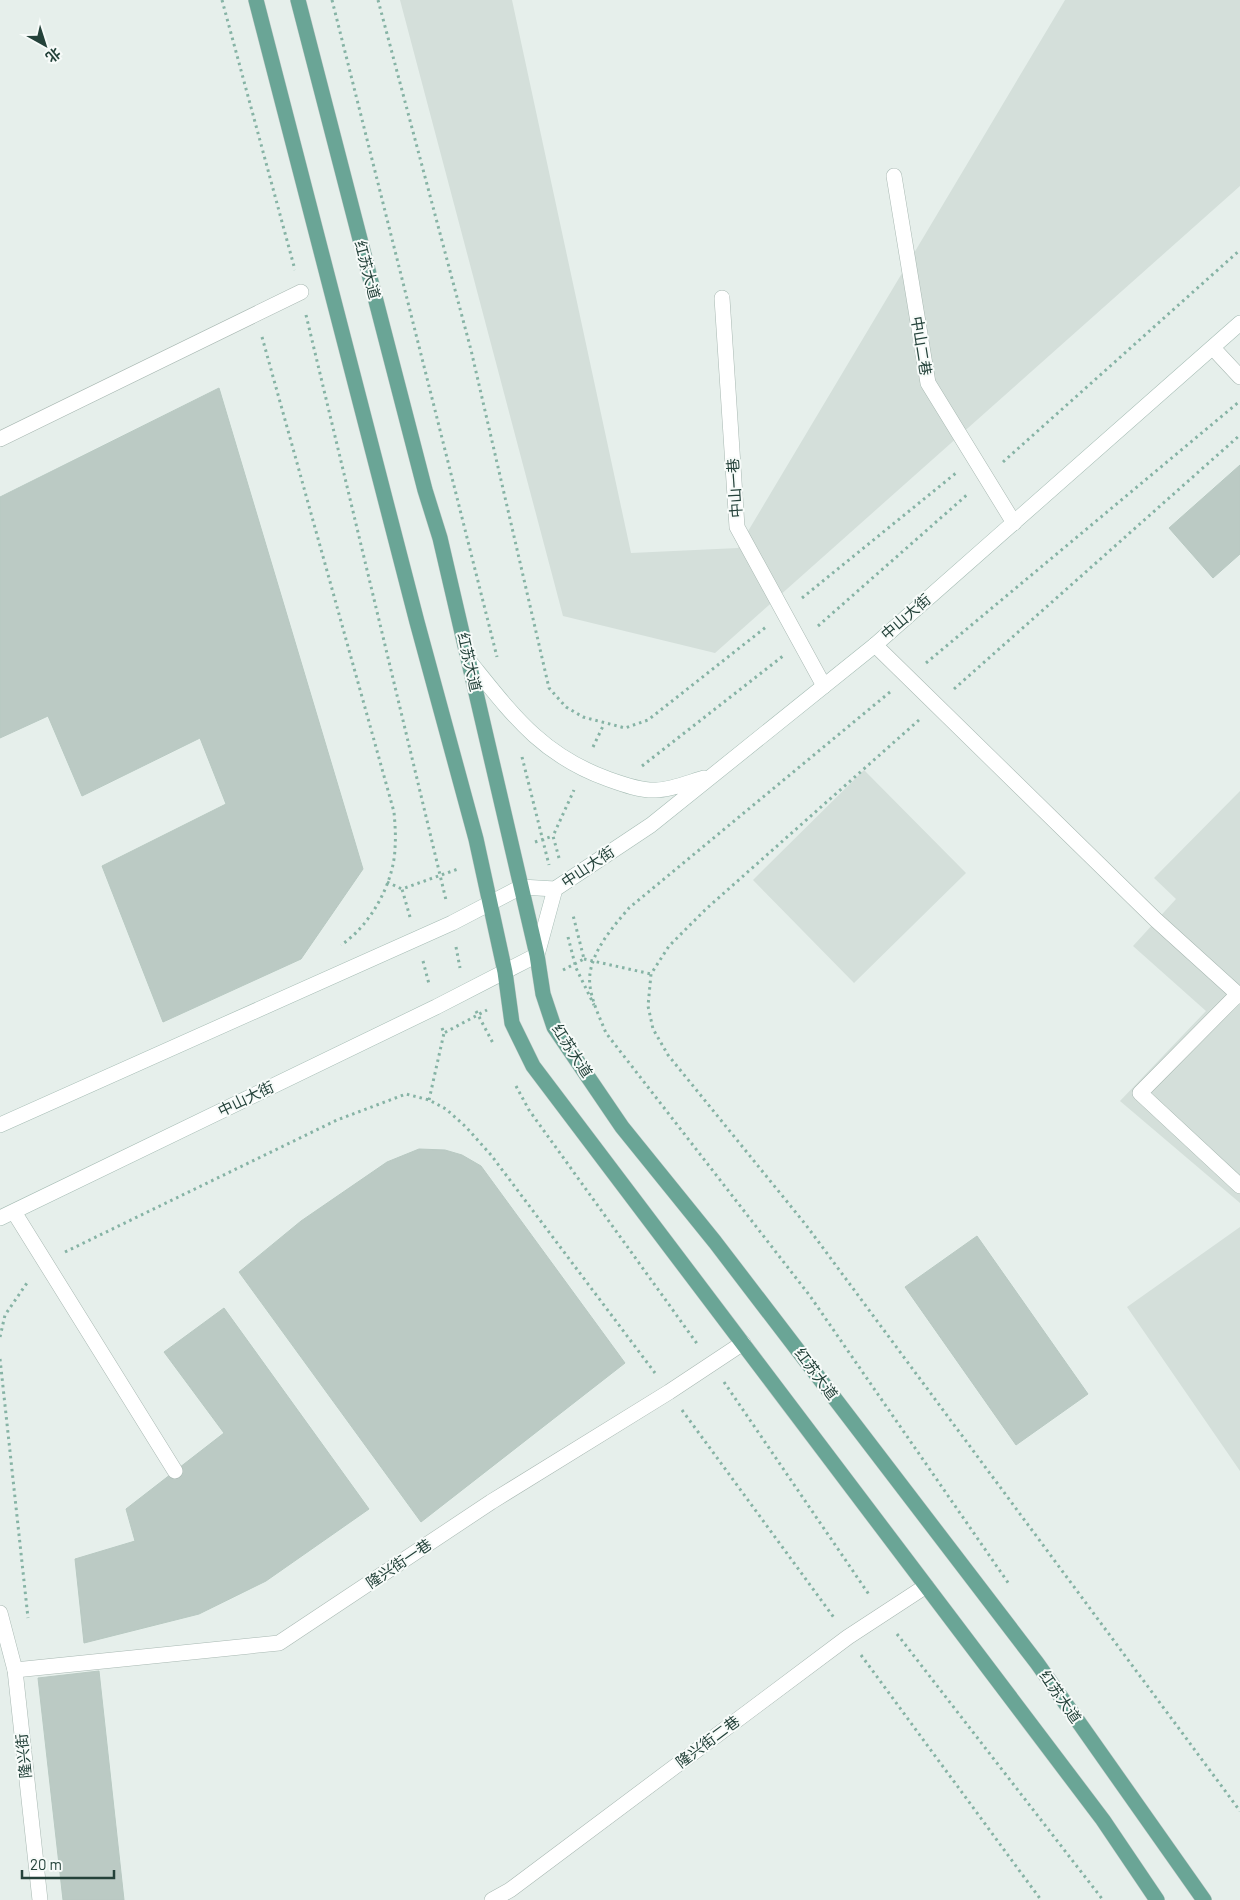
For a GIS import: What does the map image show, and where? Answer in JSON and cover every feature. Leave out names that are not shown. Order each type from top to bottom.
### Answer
[{"type":"main road","points":[[256,0],[415,613],[476,839],[505,972],[512,1023],[533,1066],[1102,1820],[1157,1900]]},
{"type":"main road","name":"红苏大道","points":[[298,0],[424,490],[440,538],[522,887],[537,955],[543,994],[554,1028],[622,1127],[715,1242],[1037,1663],[1204,1900]]},
{"type":"main road","name":"中山二巷","points":[[894,176],[928,384],[1014,523]]},
{"type":"main road","points":[[0,439],[301,292]]},
{"type":"main road","name":"中山一巷","points":[[722,298],[737,527],[824,686]]},
{"type":"main road","name":"中山大街","points":[[522,887],[555,889],[651,825],[875,645],[1240,323]]},
{"type":"main road","points":[[1212,348],[1240,377]]},
{"type":"main road","points":[[875,645],[1156,920],[1239,995],[1140,1093],[1240,1186]]},
{"type":"main road","points":[[469,661],[511,714],[551,751],[583,770],[619,783],[656,790],[710,777]]},
{"type":"main road","points":[[0,1124],[452,923],[522,887]]},
{"type":"main road","name":"中山大街","points":[[0,1218],[465,993],[537,955],[555,889]]},
{"type":"main road","points":[[14,1212],[175,1472]]},
{"type":"main road","name":"隆兴街一巷","points":[[15,1670],[279,1643],[491,1502],[669,1392],[743,1343]]},
{"type":"main road","name":"隆兴街二巷","points":[[492,1900],[510,1890],[848,1637],[926,1586]]},
{"type":"main road","name":"隆兴街","points":[[0,1613],[15,1670],[40,1900]]},
{"type":"path","points":[[222,0],[301,292],[452,923],[465,993],[496,1050]]},
{"type":"path","points":[[332,0],[499,666]]},
{"type":"path","points":[[378,0],[472,350],[549,688],[566,706],[583,718],[625,728],[648,720],[974,458]]},
{"type":"path","points":[[619,783],[800,642],[1240,250]]},
{"type":"path","points":[[255,315],[394,812],[396,850],[387,882],[372,916],[338,946]]},
{"type":"path","points":[[606,1033],[595,1006],[590,984],[594,961],[609,931],[629,908],[1240,400]]},
{"type":"path","points":[[1240,435],[706,909],[669,946],[651,974],[648,1006],[653,1029],[668,1055],[806,1225],[1240,1811]]},
{"type":"path","points":[[521,753],[555,889]]},
{"type":"path","points":[[387,882],[402,889]]},
{"type":"path","points":[[568,936],[576,968],[606,1033],[810,1296],[1013,1590]]},
{"type":"path","points":[[584,959],[651,974]]},
{"type":"path","points":[[429,1100],[444,1033]]},
{"type":"path","points":[[515,1084],[529,1110],[712,1364],[882,1614],[1104,1900]]},
{"type":"path","points":[[0,1337],[5,1315],[27,1282],[58,1256],[337,1120],[406,1094],[429,1100],[446,1109],[460,1121],[491,1155],[669,1392],[1041,1900]]},
{"type":"shaded area","points":[[400,0],[512,0],[631,553],[738,548],[1065,0],[1240,0],[1240,186],[715,653],[563,616]]},
{"type":"shaded area","points":[[864,770],[966,873],[854,983],[753,880]]},
{"type":"shaded area","points":[[1240,791],[1240,1203],[1120,1101],[1206,1011],[1133,946],[1176,899],[1154,878]]},
{"type":"shaded area","points":[[1240,1227],[1240,1471],[1127,1307]]},
{"type":"building","points":[[219,388],[363,869],[301,959],[163,1022],[102,866],[226,804],[200,738],[82,796],[48,716],[0,738],[0,497]]},
{"type":"building","points":[[1240,465],[1240,554],[1213,578],[1169,528]]},
{"type":"building","points":[[419,1149],[445,1150],[462,1155],[481,1166],[625,1363],[421,1522],[239,1272],[301,1221],[387,1162]]},
{"type":"building","points":[[977,1236],[1088,1394],[1016,1445],[905,1287]]},
{"type":"building","points":[[224,1308],[369,1509],[266,1581],[199,1614],[84,1643],[75,1559],[135,1541],[126,1509],[224,1433],[164,1352]]},
{"type":"building","points":[[99,1671],[124,1900],[63,1900],[38,1678]]}]
